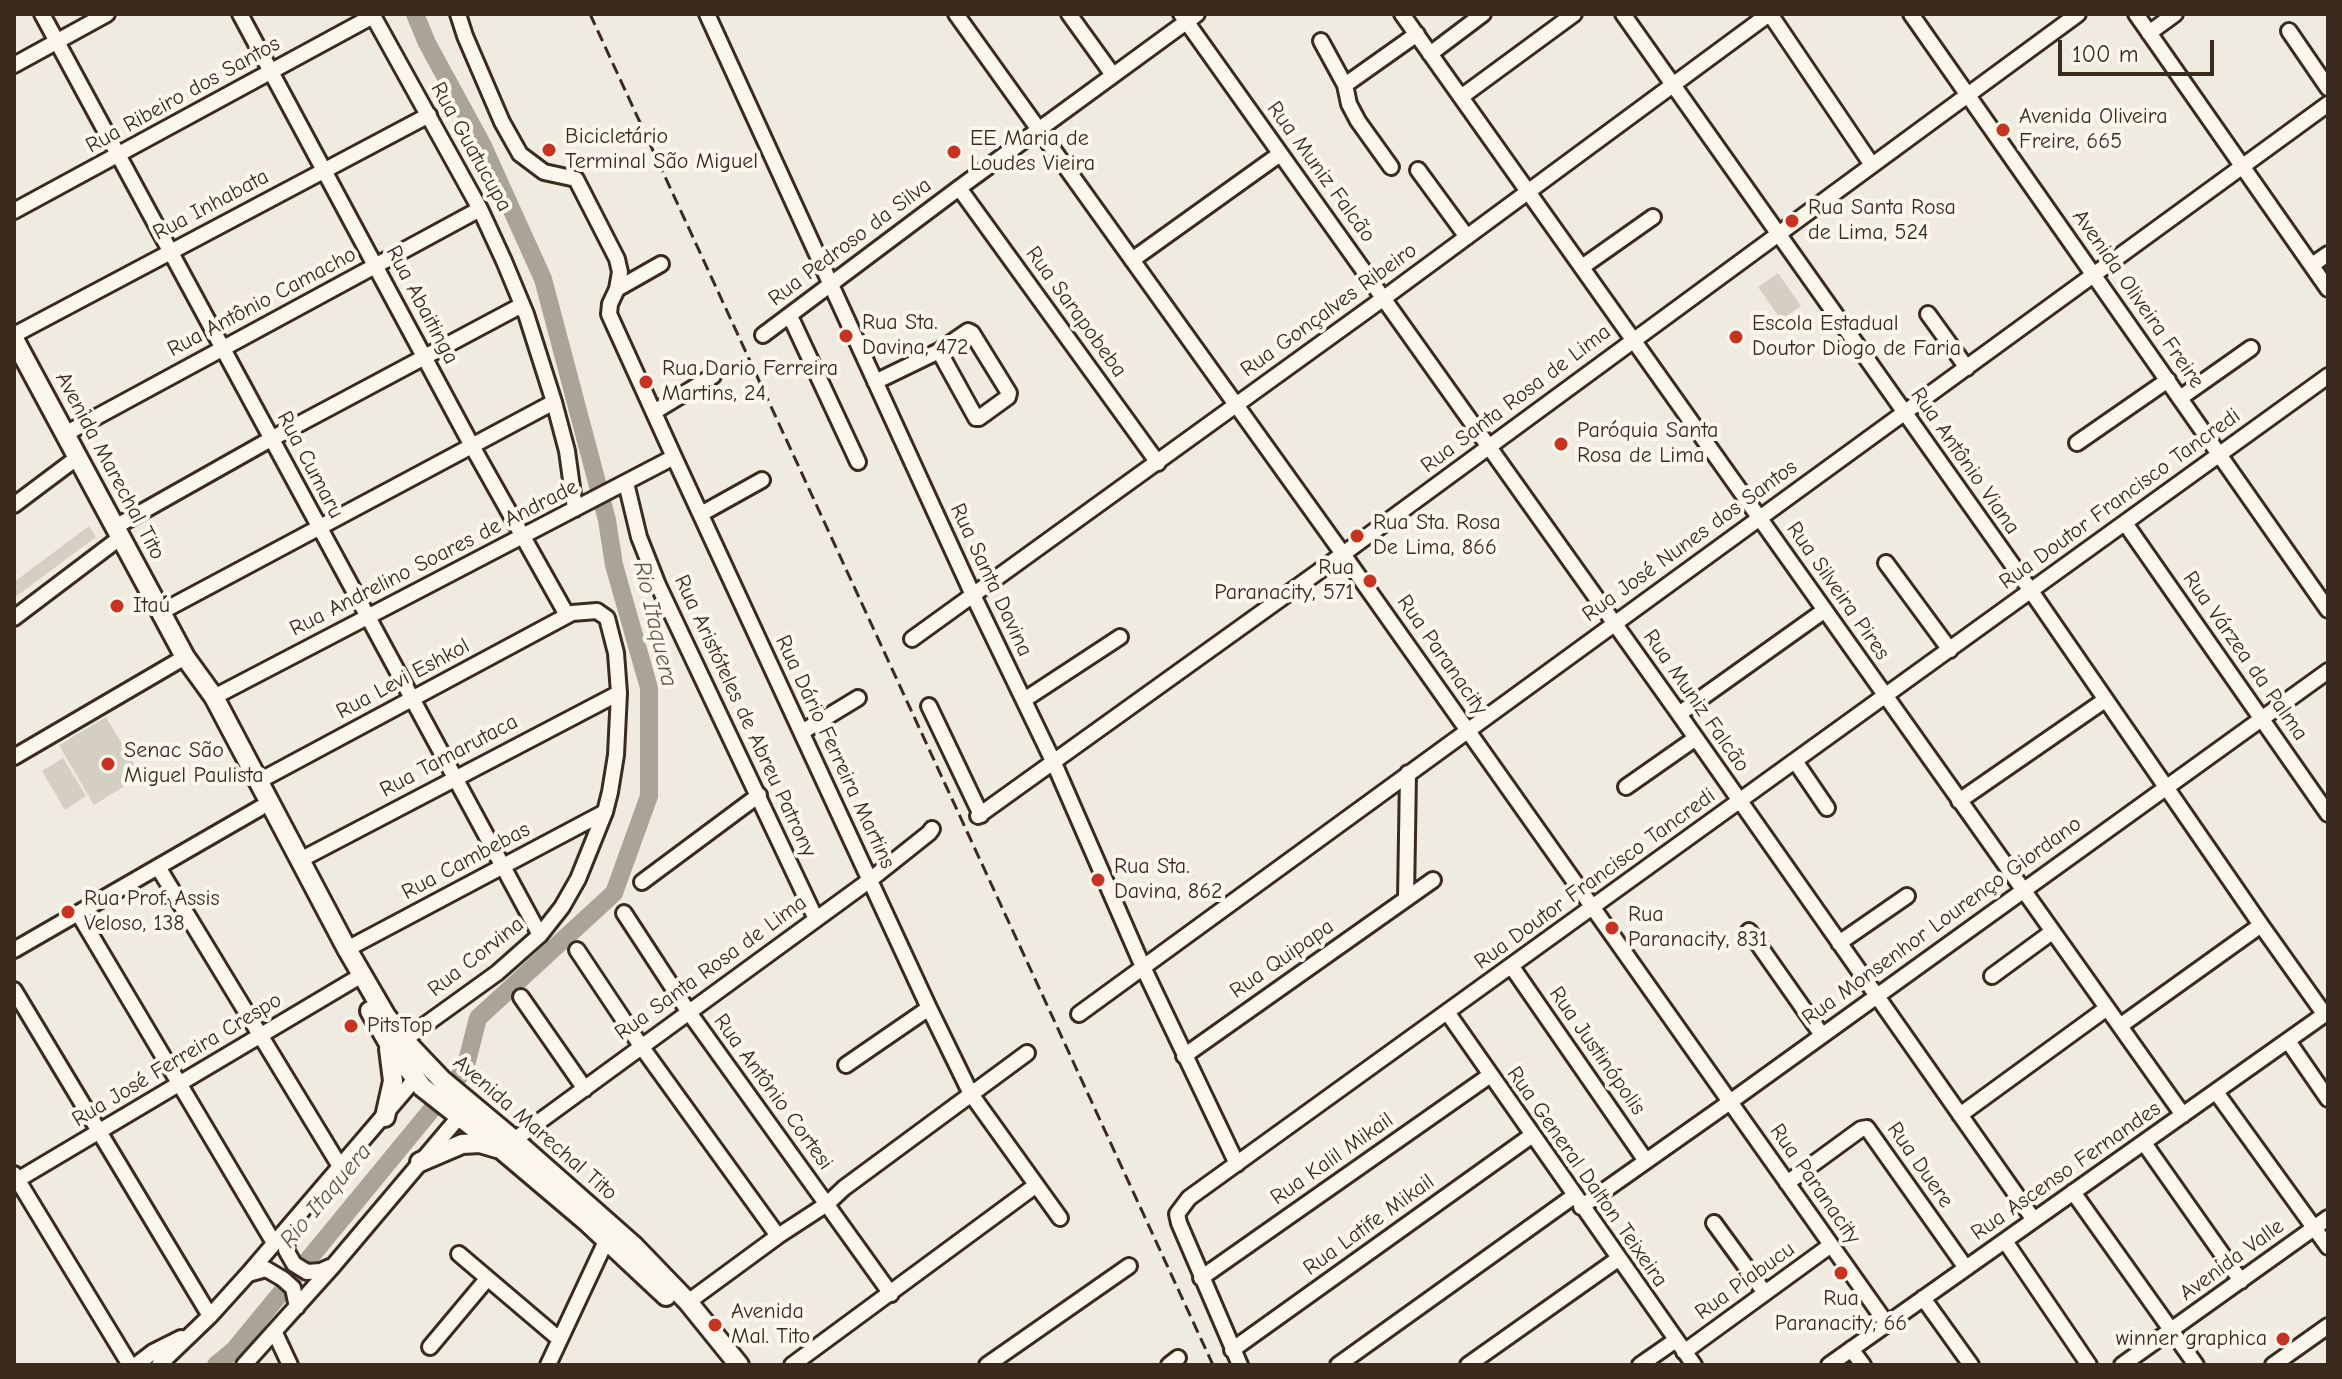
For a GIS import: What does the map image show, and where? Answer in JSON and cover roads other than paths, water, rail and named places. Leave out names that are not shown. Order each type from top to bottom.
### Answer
[{"type":"main road","name":"Avenida Marechal Tito","points":[[14,337],[20,364],[78,457],[204,692],[214,697],[347,949],[357,978]]},
{"type":"main road","name":"Avenida Marechal Tito","points":[[185,657],[204,703],[260,808],[396,1041],[428,1078],[459,1106],[634,1246],[688,1302],[739,1365]]},
{"type":"main road","points":[[260,808],[275,817],[285,831]]},
{"type":"main road","points":[[385,1117],[393,1081],[396,1041]]},
{"type":"main road","points":[[420,1162],[462,1144],[508,1145]]},
{"type":"main road","name":"Avenida Marechal Tito","points":[[508,1145],[677,1307],[723,1365]]},
{"type":"street","name":"Rua Cumaru","points":[[42,14],[540,935]]},
{"type":"street","points":[[14,65],[107,14]]},
{"type":"street","name":"Rua Abaitinga","points":[[240,14],[472,446],[567,615]]},
{"type":"street","name":"Rua Dário Ferreira Martins","points":[[458,14],[502,122],[520,154],[544,172],[576,179],[617,259],[620,272],[609,314],[674,457],[971,1094],[1060,1218]]},
{"type":"street","name":"Rua Santa Davina","points":[[707,14],[973,595],[1054,763],[1184,1056],[1237,1164]]},
{"type":"street","name":"Rua Paranacity","points":[[956,14],[1343,554],[1887,1324]]},
{"type":"street","points":[[1069,14],[1113,75]]},
{"type":"street","name":"Rua Silveira Pires","points":[[1402,14],[2183,1115]]},
{"type":"street","points":[[1430,54],[1483,14]]},
{"type":"street","points":[[1461,97],[1574,14]]},
{"type":"street","name":"Rua Antônio Viana","points":[[1623,14],[2326,1014]]},
{"type":"street","points":[[1770,14],[1872,165]]},
{"type":"street","name":"Rua Gonçalves Ribeiro","points":[[912,639],[1158,463],[1770,14]]},
{"type":"street","name":"Avenida Oliveira Freire","points":[[1911,14],[2328,610]]},
{"type":"street","name":"Rua Santa Rosa de Lima","points":[[929,706],[979,815],[1343,554],[2078,14]]},
{"type":"street","points":[[2136,14],[2328,289]]},
{"type":"street","points":[[2149,33],[2175,14]]},
{"type":"street","name":"Rua Ribeiro dos Santos","points":[[14,211],[272,73],[372,15]]},
{"type":"street","name":"Rua Guatucupa","points":[[372,15],[480,209],[522,305]]},
{"type":"street","name":"Rua Pedroso da Silva","points":[[763,335],[1188,17]]},
{"type":"street","name":"Rua Muniz Falcão","points":[[1188,17],[1280,154],[2034,1220]]},
{"type":"street","points":[[2289,31],[2328,88]]},
{"type":"street","points":[[1345,85],[1417,34]]},
{"type":"street","points":[[1321,41],[1345,85],[1349,104],[1358,121],[1391,167]]},
{"type":"street","name":"Rua José Nunes dos Santos","points":[[1079,1014],[2328,104]]},
{"type":"street","name":"Rua Inhabata","points":[[14,337],[429,115]]},
{"type":"street","points":[[1132,260],[1280,154]]},
{"type":"street","points":[[1418,170],[1467,237]]},
{"type":"street","name":"Rua Sarapobeba","points":[[959,188],[1158,463]]},
{"type":"street","name":"Rua Antônio Camacho","points":[[65,434],[480,209]]},
{"type":"street","points":[[1582,267],[1653,217]]},
{"type":"street","points":[[2312,265],[2328,254]]},
{"type":"street","points":[[617,289],[661,264]]},
{"type":"street","points":[[14,618],[118,532],[271,439],[522,305],[554,402],[580,506]]},
{"type":"street","points":[[1928,314],[1967,368]]},
{"type":"street","points":[[790,316],[858,462]]},
{"type":"street","points":[[875,382],[939,351],[966,332],[972,333],[1009,394],[979,418],[974,416],[939,351]]},
{"type":"street","points":[[2180,398],[2251,348]]},
{"type":"street","points":[[654,412],[713,376]]},
{"type":"street","name":"Rua Doutor Francisco Tancredi","points":[[1201,1278],[1177,1214],[1189,1198],[2328,376]]},
{"type":"street","points":[[2077,443],[2168,380]]},
{"type":"street","points":[[161,612],[554,402]]},
{"type":"street","points":[[14,505],[78,457]]},
{"type":"street","name":"Rua Andrelino Soares de Andrade","points":[[214,697],[674,457]]},
{"type":"street","points":[[701,514],[762,480]]},
{"type":"street","name":"Rua Aristóteles de Abreu Patrony","points":[[622,485],[658,585],[816,919]]},
{"type":"street","name":"Rua Várzea da Palma","points":[[2125,523],[2328,814]]},
{"type":"street","points":[[1886,563],[1950,650]]},
{"type":"street","points":[[1679,714],[1825,610]]},
{"type":"street","name":"Rua Corvina","points":[[396,1041],[497,973],[540,935],[562,907],[578,879],[605,812],[616,755],[619,693],[616,653],[603,613],[578,611],[567,615]]},
{"type":"street","name":"Rua Levi Eshkol","points":[[259,781],[567,615]]},
{"type":"street","points":[[1024,700],[1120,637]]},
{"type":"street","points":[[14,757],[185,657]]},
{"type":"street","name":"Rua Monsenhor Lourenço Giordano","points":[[1338,1365],[1578,1201],[1646,1161],[2328,671]]},
{"type":"street","name":"Rua Tamarutaca","points":[[300,860],[619,693]]},
{"type":"street","points":[[802,732],[858,698]]},
{"type":"street","points":[[1959,801],[2105,700]]},
{"type":"street","points":[[1626,787],[1696,738]]},
{"type":"street","points":[[1795,761],[1827,808]]},
{"type":"street","points":[[1406,899],[1408,773]]},
{"type":"street","points":[[642,882],[759,795]]},
{"type":"street","points":[[14,950],[260,808]]},
{"type":"street","name":"Rua Cambebas","points":[[347,949],[605,812]]},
{"type":"street","name":"Rua Santa Rosa de Lima","points":[[508,1145],[870,880],[932,829]]},
{"type":"street","points":[[158,867],[341,1168]]},
{"type":"street","name":"Rua Quipapa","points":[[1184,1056],[1433,880]]},
{"type":"street","points":[[1839,943],[1907,896]]},
{"type":"street","points":[[78,913],[274,1243]]},
{"type":"street","name":"Rua Antônio Cortesi","points":[[624,913],[688,1011],[891,1294]]},
{"type":"street","points":[[2120,1026],[2261,925]]},
{"type":"street","points":[[1749,931],[1822,1035]]},
{"type":"street","points":[[1992,976],[2052,932]]},
{"type":"street","points":[[577,950],[641,1046],[778,1236]]},
{"type":"street","name":"Rua Justinópolis","points":[[1512,967],[1646,1161]]},
{"type":"street","name":"Rua José Ferreira Crespo","points":[[15,1178],[99,1132],[357,978]]},
{"type":"street","points":[[14,990],[210,1316]]},
{"type":"street","points":[[521,997],[585,1089]]},
{"type":"street","points":[[846,1065],[929,1008]]},
{"type":"street","points":[[1960,1115],[2107,1008]]},
{"type":"street","name":"Rua General Dalton Teixeira","points":[[1447,1012],[1694,1365]]},
{"type":"street","name":"Rua Ascenso Fernandes","points":[[1829,1365],[2326,1014]]},
{"type":"street","points":[[2288,1041],[2328,1099]]},
{"type":"street","points":[[688,1302],[827,1204],[844,1188],[1027,1053]]},
{"type":"street","name":"Rua Kalil Mikail","points":[[1201,1278],[1489,1076]]},
{"type":"street","points":[[159,1365],[210,1316],[385,1117],[428,1078]]},
{"type":"street","points":[[2216,1092],[2328,1247]]},
{"type":"street","points":[[244,1365],[275,1333],[420,1162],[459,1106]]},
{"type":"street","name":"Rua Duere","points":[[1787,1183],[1865,1128],[1869,1129],[1966,1268]]},
{"type":"street","name":"Rua Latife Mikail","points":[[1232,1350],[1531,1136]]},
{"type":"street","points":[[2144,1143],[2241,1281]]},
{"type":"street","points":[[15,1178],[133,1365],[192,1332]]},
{"type":"street","points":[[792,1365],[1035,1186]]},
{"type":"street","points":[[2073,1192],[2196,1365]]},
{"type":"street","name":"Avenida Valle","points":[[2122,1365],[2328,1218]]},
{"type":"street","points":[[290,1223],[285,1244],[287,1255],[294,1264],[307,1272],[333,1266]]},
{"type":"street","points":[[1714,1223],[1765,1293]]},
{"type":"street","points":[[548,1365],[607,1239]]},
{"type":"street","points":[[2005,1241],[2089,1365]]},
{"type":"street","name":"Rua Piabucu","points":[[1640,1365],[1680,1346],[1765,1293],[1831,1245]]},
{"type":"street","points":[[459,1254],[559,1339]]},
{"type":"street","points":[[1468,1365],[1618,1259]]},
{"type":"street","points":[[987,1365],[1129,1266]]},
{"type":"street","points":[[248,1274],[266,1269],[273,1272],[293,1288],[297,1307]]},
{"type":"street","points":[[1201,1278],[1240,1365]]},
{"type":"street","points":[[430,1347],[487,1279]]},
{"type":"street","points":[[1923,1298],[1971,1365]]},
{"type":"street","points":[[2273,1365],[2328,1326]]},
{"type":"street","points":[[275,1333],[290,1365]]},
{"type":"street","points":[[1851,1349],[1863,1365]]},
{"type":"waterway","name":"Rio Itaquera","points":[[216,1365],[234,1350],[465,1069],[478,1018],[614,893],[649,796],[649,688],[614,565],[607,520],[543,279],[482,144],[427,43],[415,14]]},
{"type":"railway","points":[[590,14],[1213,1365]]},
{"type":"place","name":"Avenida Oliveira Freire, 665","points":[[2003,130]]},
{"type":"place","name":"Bicicletário Terminal São Miguel","points":[[549,150]]},
{"type":"place","name":"EE Maria de Loudes Vieira","points":[[954,152]]},
{"type":"place","name":"Rua Santa Rosa de Lima, 524","points":[[1792,221]]},
{"type":"place","name":"Rua Sta. Davina, 472","points":[[846,336]]},
{"type":"place","name":"Escola Estadual Doutor Diogo de Faria","points":[[1736,337]]},
{"type":"place","name":"Rua Dario Ferreira Martins, 24","points":[[646,382]]},
{"type":"place","name":"Paróquia Santa Rosa de Lima","points":[[1561,444]]},
{"type":"place","name":"Rua Sta. Rosa De Lima, 866","points":[[1357,536]]},
{"type":"place","name":"Rua Paranacity, 571","points":[[1370,581]]},
{"type":"place","name":"Itaú","points":[[117,606]]},
{"type":"place","name":"Senac São Miguel Paulista","points":[[108,764]]},
{"type":"place","name":"Rua Sta. Davina, 862","points":[[1098,880]]},
{"type":"place","name":"Rua Prof. Assis Veloso, 138","points":[[68,912]]},
{"type":"place","name":"Rua Paranacity, 831","points":[[1612,928]]},
{"type":"place","name":"PitsTop","points":[[351,1026]]},
{"type":"place","name":"Rua Paranacity, 66","points":[[1841,1273]]},
{"type":"place","name":"Avenida Mal. Tito","points":[[715,1325]]},
{"type":"place","name":"winner graphica","points":[[2283,1339]]}]
